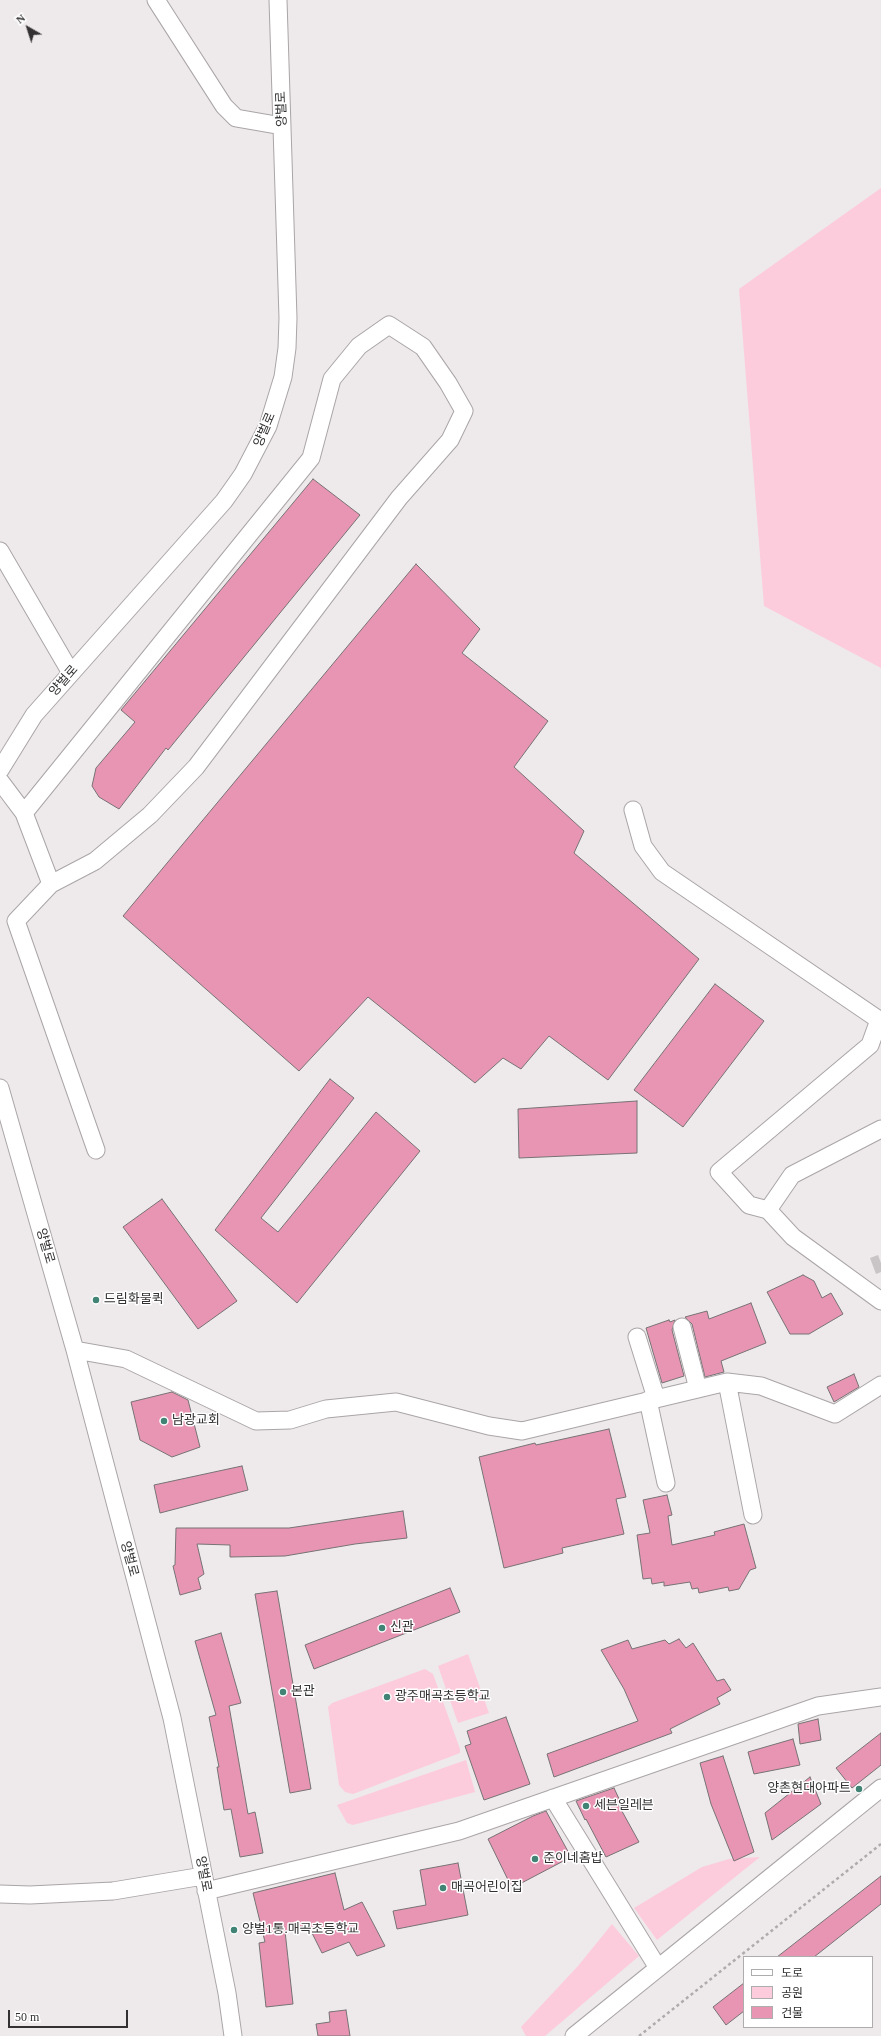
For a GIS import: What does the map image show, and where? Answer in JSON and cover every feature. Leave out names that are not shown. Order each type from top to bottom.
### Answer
[{"type":"street","points":[[156,0],[224,106],[236,118],[282,126]]},
{"type":"street","name":"양벌로","points":[[0,770],[34,715],[224,501],[243,474],[268,426],[282,377],[287,348],[287,276],[278,0]]},
{"type":"street","points":[[24,813],[311,458],[332,379],[359,346],[389,325],[422,347],[448,383],[464,411],[450,440],[399,498],[196,767],[150,815],[95,861],[51,884],[16,921],[96,1150]]},
{"type":"street","points":[[0,551],[71,673]]},
{"type":"street","points":[[0,781],[24,813],[51,884]]},
{"type":"street","points":[[633,810],[643,846],[662,872],[879,1020],[870,1045],[720,1172],[749,1205],[768,1210],[793,1237],[881,1301]]},
{"type":"street","name":"양벌로","points":[[0,1088],[75,1350],[172,1718],[227,1993],[233,2036]]},
{"type":"street","points":[[768,1210],[792,1175],[881,1129]]},
{"type":"street","points":[[682,1327],[698,1389]]},
{"type":"street","points":[[637,1336],[652,1399],[666,1483]]},
{"type":"street","points":[[75,1350],[126,1359],[256,1421],[290,1420],[326,1409],[396,1402],[489,1426],[522,1431],[727,1382],[761,1386],[835,1414],[881,1385]]},
{"type":"street","points":[[727,1382],[753,1516]]},
{"type":"street","points":[[0,1894],[30,1895],[113,1891],[205,1884],[459,1831],[818,1706],[881,1697]]},
{"type":"street","points":[[574,2036],[881,1788]]},
{"type":"street","points":[[552,1798],[658,1968]]},
{"type":"path","points":[[640,2036],[881,1844]]},
{"type":"green space","points":[[881,188],[881,668],[764,606],[739,289]]},
{"type":"green space","points":[[468,1654],[489,1713],[458,1723],[438,1666]]},
{"type":"green space","points":[[425,1669],[433,1674],[460,1749],[460,1753],[353,1794],[345,1792],[339,1785],[328,1707],[332,1703]]},
{"type":"green space","points":[[466,1760],[475,1792],[353,1825],[347,1823],[337,1805]]},
{"type":"green space","points":[[760,1857],[657,1940],[634,1908],[702,1867],[729,1859]]},
{"type":"green space","points":[[612,1924],[639,1956],[545,2036],[526,2036],[521,2027],[578,1966]]},
{"type":"building","points":[[313,479],[360,515],[168,750],[166,748],[119,809],[99,797],[92,786],[96,768],[135,722],[121,710]]},
{"type":"building","points":[[416,564],[480,629],[462,653],[548,721],[514,767],[584,831],[574,853],[699,959],[608,1080],[549,1036],[521,1069],[503,1058],[475,1083],[368,997],[299,1071],[123,916]]},
{"type":"building","points":[[715,984],[764,1021],[683,1127],[634,1090]]},
{"type":"building","points":[[330,1079],[354,1098],[261,1218],[278,1232],[376,1112],[420,1151],[297,1303],[215,1230]]},
{"type":"building","points":[[637,1101],[637,1153],[519,1158],[518,1109]]},
{"type":"building","points":[[162,1199],[237,1301],[198,1329],[123,1227]]},
{"type":"building","points":[[803,1275],[814,1281],[822,1298],[831,1293],[843,1314],[809,1334],[790,1334],[767,1292]]},
{"type":"building","points":[[751,1303],[766,1343],[721,1361],[724,1372],[705,1377],[692,1324],[685,1317],[707,1311],[709,1319]]},
{"type":"building","points":[[669,1320],[670,1322],[675,1320],[672,1330],[684,1376],[662,1383],[646,1328]]},
{"type":"building","points":[[854,1374],[859,1387],[834,1402],[827,1387]]},
{"type":"building","name":"남광교회","points":[[172,1392],[188,1400],[200,1447],[172,1457],[140,1440],[131,1402]]},
{"type":"building","points":[[609,1429],[626,1497],[616,1499],[624,1534],[562,1548],[563,1553],[504,1568],[479,1457],[535,1443],[536,1445]]},
{"type":"building","points":[[242,1466],[248,1490],[160,1513],[154,1485]]},
{"type":"building","points":[[667,1495],[672,1515],[668,1516],[672,1545],[715,1535],[714,1532],[744,1524],[756,1568],[750,1570],[739,1589],[729,1591],[728,1587],[699,1593],[698,1588],[692,1589],[690,1582],[664,1586],[664,1582],[652,1584],[651,1578],[643,1579],[637,1535],[650,1533],[643,1500]]},
{"type":"building","points":[[403,1511],[407,1538],[355,1544],[285,1556],[230,1557],[230,1545],[197,1544],[204,1574],[198,1578],[201,1589],[180,1595],[173,1566],[175,1565],[176,1528],[289,1528]]},
{"type":"building","name":"신관","points":[[450,1588],[460,1612],[314,1669],[305,1645]]},
{"type":"building","name":"본관","points":[[277,1591],[311,1789],[290,1793],[255,1594]]},
{"type":"building","points":[[221,1633],[241,1703],[229,1706],[248,1814],[255,1812],[263,1853],[240,1857],[231,1809],[224,1810],[217,1767],[219,1767],[209,1717],[216,1715],[195,1641]]},
{"type":"building","points":[[679,1639],[686,1648],[693,1643],[717,1681],[724,1679],[731,1690],[717,1698],[720,1704],[670,1729],[672,1733],[554,1777],[547,1754],[638,1721],[624,1689],[601,1650],[628,1640],[632,1649],[665,1640],[669,1644]]},
{"type":"building","points":[[506,1717],[530,1784],[484,1800],[465,1746],[471,1744],[467,1731]]},
{"type":"building","points":[[818,1719],[821,1740],[800,1744],[798,1724]]},
{"type":"building","points":[[881,1733],[881,1765],[852,1788],[836,1768]]},
{"type":"building","points":[[793,1739],[800,1765],[754,1774],[748,1752]]},
{"type":"building","points":[[723,1756],[754,1852],[734,1861],[711,1804],[700,1763]]},
{"type":"building","points":[[810,1777],[821,1804],[772,1840],[765,1813]]},
{"type":"building","points":[[614,1788],[621,1803],[618,1804],[639,1842],[606,1857],[576,1801]]},
{"type":"building","points":[[546,1811],[571,1857],[512,1888],[488,1839]]},
{"type":"building","name":"매곡어린이집","points":[[458,1863],[468,1915],[397,1929],[393,1911],[426,1905],[420,1870]]},
{"type":"building","points":[[335,1873],[344,1910],[362,1902],[385,1946],[357,1956],[349,1942],[322,1953],[308,1925],[285,1931],[293,2004],[266,2007],[259,1943],[265,1942],[253,1893]]},
{"type":"building","points":[[881,1876],[881,1904],[815,1956],[778,1956]]},
{"type":"building","points":[[743,1984],[743,2012],[726,2025],[713,2007]]},
{"type":"building","points":[[346,2010],[350,2036],[318,2036],[316,2024],[330,2022],[329,2012]]},
{"type":"tunnel","points":[[873,1266],[881,1263]]},
{"type":"place","name":"드림화물퀵","points":[[96,1300]]},
{"type":"place","name":"남광교회","points":[[164,1421]]},
{"type":"place","name":"신관","points":[[382,1628]]},
{"type":"place","name":"본관","points":[[283,1692]]},
{"type":"place","name":"광주매곡초등학교","points":[[387,1697]]},
{"type":"place","name":"양촌현대아파트","points":[[859,1789]]},
{"type":"place","name":"세븐일레븐","points":[[586,1806]]},
{"type":"place","name":"준이네홈밥","points":[[535,1859]]},
{"type":"place","name":"매곡어린이집","points":[[443,1888]]},
{"type":"place","name":"양벌1통.매곡초등학교","points":[[234,1930]]}]
